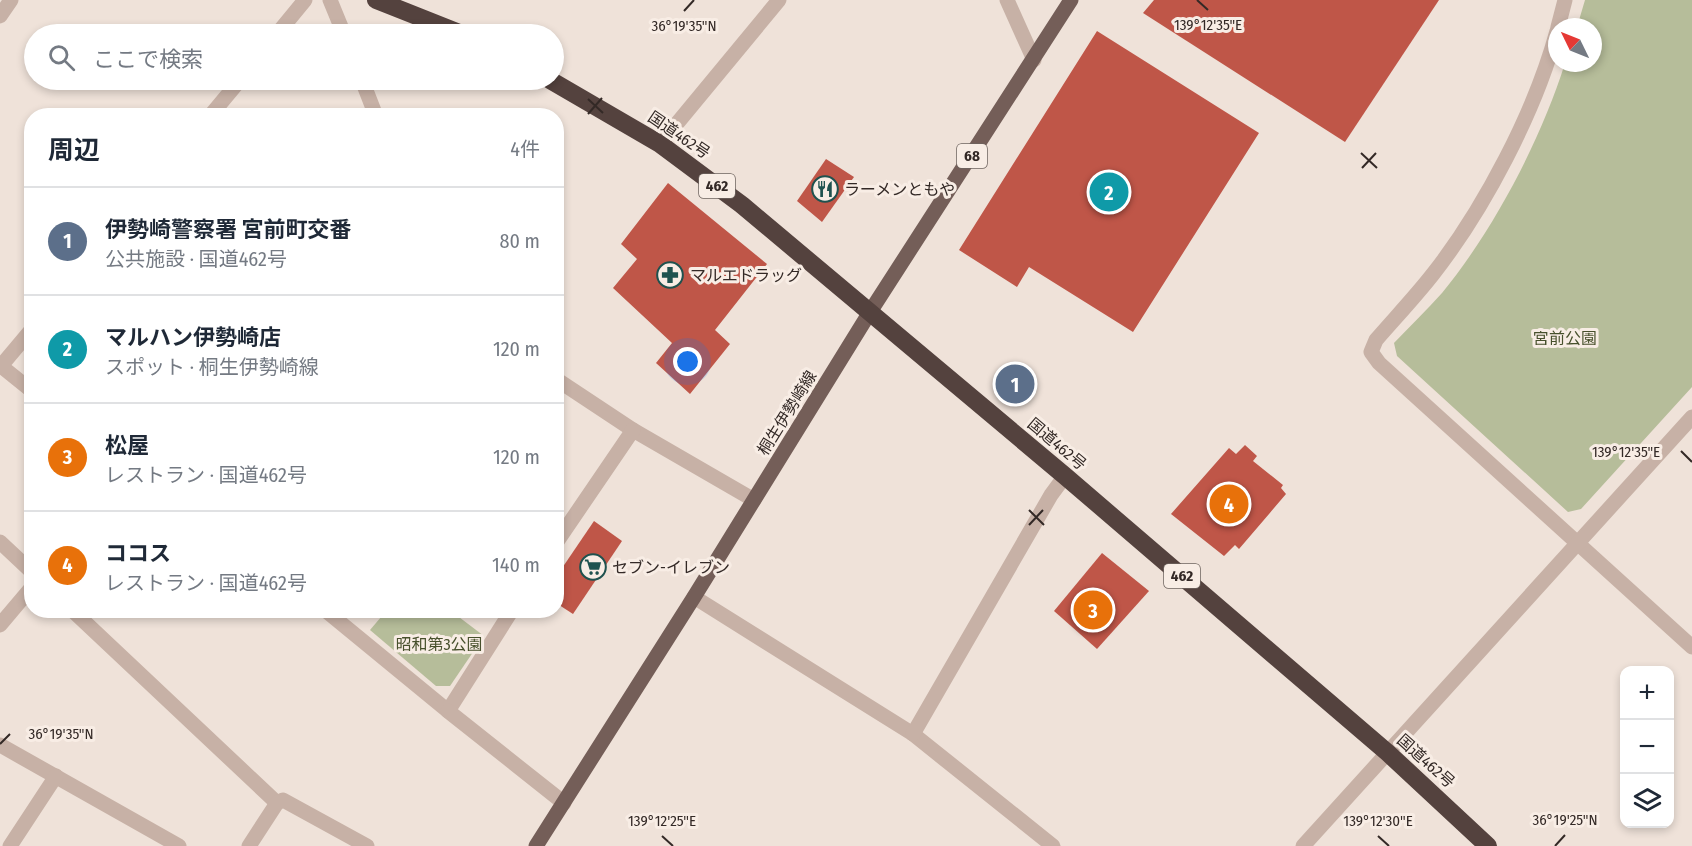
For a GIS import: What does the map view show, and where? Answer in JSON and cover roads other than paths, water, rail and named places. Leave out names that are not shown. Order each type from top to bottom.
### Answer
[{"type":"highway","points":[[376,0],[437,24]]},
{"type":"highway","name":"国道462号","points":[[564,88],[660,144],[742,205],[1065,476],[1388,753],[1488,846]]},
{"type":"main road","name":"桐生伊勢崎線","points":[[536,846],[694,597],[870,312],[1071,0]]},
{"type":"street","points":[[0,16],[11,0]]},
{"type":"street","points":[[285,24],[305,0]]},
{"type":"street","points":[[330,0],[340,24]]},
{"type":"street","points":[[660,144],[779,0]]},
{"type":"street","points":[[1007,0],[1034,60]]},
{"type":"street","points":[[1561,18],[1565,0]]},
{"type":"street","points":[[1548,56],[1526,117],[1499,171],[1433,273],[1376,340],[1371,352],[1379,363],[1692,647]]},
{"type":"street","points":[[217,108],[232,90]]},
{"type":"street","points":[[366,90],[373,108]]},
{"type":"street","points":[[24,338],[0,365],[24,384]]},
{"type":"street","points":[[564,384],[633,430],[754,500]]},
{"type":"street","points":[[1303,846],[1692,417]]},
{"type":"street","points":[[564,531],[633,430]]},
{"type":"street","points":[[913,734],[1051,495],[1065,476]]},
{"type":"street","points":[[0,542],[24,564]]},
{"type":"street","points":[[0,625],[24,596]]},
{"type":"street","points":[[694,597],[913,734],[1053,846]]},
{"type":"street","points":[[80,618],[277,803]]},
{"type":"street","points":[[335,618],[564,802]]},
{"type":"street","points":[[448,711],[507,618]]},
{"type":"street","points":[[0,746],[179,846]]},
{"type":"street","points":[[10,846],[56,776]]},
{"type":"street","points":[[249,846],[277,803],[283,800],[366,846]]},
{"type":"place","name":"ラーメンともや","points":[[825,189]]},
{"type":"place","name":"マルハン伊勢崎店","points":[[1109,192]]},
{"type":"place","name":"マルエドラッグ","points":[[670,275]]},
{"type":"place","name":"伊勢崎警察署 宮前町交番","points":[[1015,384]]},
{"type":"place","name":"ココス","points":[[1229,504]]},
{"type":"place","name":"セブン-イレブン","points":[[593,567]]},
{"type":"place","name":"松屋","points":[[1093,610]]},
{"type":"park label","name":"宮前公園","points":[[1565,338]]},
{"type":"park label","name":"昭和第3公園","points":[[439,644]]}]
